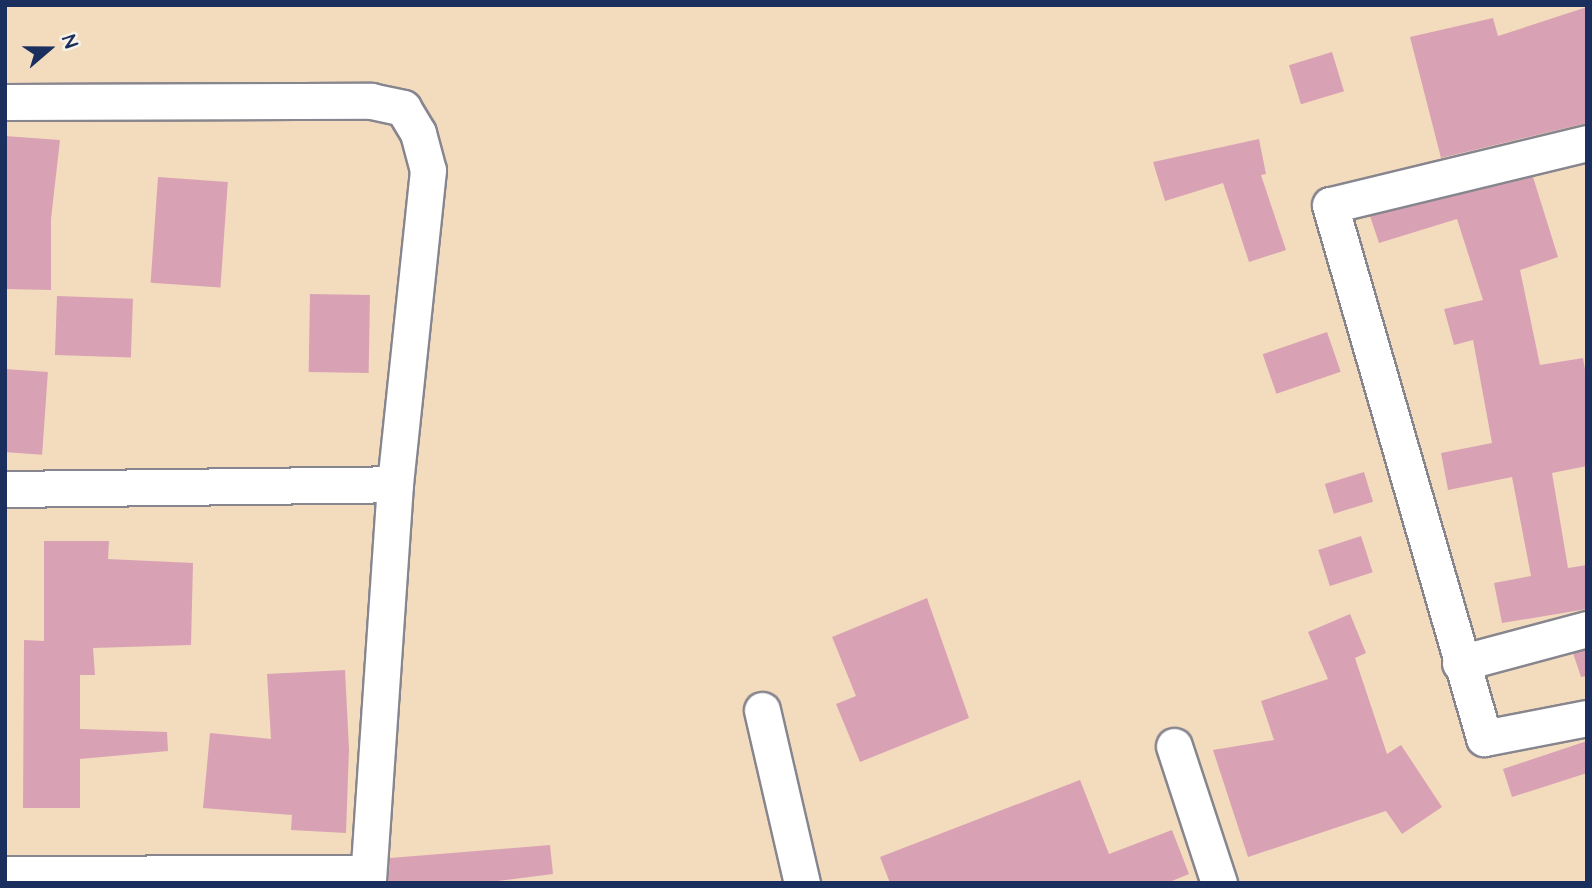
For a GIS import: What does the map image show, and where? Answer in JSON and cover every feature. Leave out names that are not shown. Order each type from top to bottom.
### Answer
[{"type":"street","points":[[5,102],[371,101],[403,108],[418,133],[428,170],[395,484],[368,878],[5,874]]},
{"type":"street","points":[[1587,143],[1330,205],[1460,663],[1485,738],[1587,718]]},
{"type":"street","points":[[5,489],[395,484]]},
{"type":"street","points":[[1460,663],[1587,629]]},
{"type":"street","points":[[762,710],[802,883]]},
{"type":"street","points":[[1174,746],[1219,883]]},
{"type":"building","points":[[1587,7],[1587,123],[1441,158],[1410,37],[1493,18],[1498,36]]},
{"type":"building","points":[[1332,52],[1344,91],[1301,104],[1289,65]]},
{"type":"building","points":[[5,136],[60,140],[51,219],[51,290],[5,289]]},
{"type":"building","points":[[1259,139],[1266,174],[1261,175],[1286,250],[1249,262],[1223,183],[1165,201],[1153,162]]},
{"type":"building","points":[[158,177],[228,182],[220,288],[151,283]]},
{"type":"building","points":[[1533,177],[1558,257],[1520,270],[1540,365],[1583,358],[1587,381],[1587,466],[1552,473],[1568,568],[1587,565],[1587,609],[1502,623],[1494,583],[1531,576],[1512,477],[1448,490],[1441,453],[1492,443],[1473,340],[1454,345],[1444,309],[1483,300],[1457,219],[1379,243],[1370,216]]},
{"type":"building","points":[[310,294],[370,295],[369,373],[309,372]]},
{"type":"building","points":[[57,296],[133,299],[131,358],[55,355]]},
{"type":"building","points":[[1327,332],[1341,372],[1276,394],[1263,354]]},
{"type":"building","points":[[5,369],[48,372],[42,455],[5,452]]},
{"type":"building","points":[[1364,472],[1373,502],[1334,514],[1325,484]]},
{"type":"building","points":[[1361,536],[1373,572],[1330,586],[1318,550]]},
{"type":"building","points":[[44,541],[109,541],[108,559],[193,563],[191,645],[93,648],[95,675],[80,675],[80,729],[167,732],[168,751],[80,759],[80,808],[23,808],[24,640],[44,641]]},
{"type":"building","points":[[927,598],[969,718],[860,762],[836,704],[856,696],[832,637]]},
{"type":"building","points":[[1350,614],[1366,653],[1355,658],[1387,754],[1401,745],[1442,807],[1402,834],[1386,811],[1248,857],[1213,750],[1274,740],[1261,701],[1328,679],[1308,632]]},
{"type":"building","points":[[1587,650],[1587,676],[1581,677],[1573,653]]},
{"type":"building","points":[[345,670],[349,749],[346,833],[291,830],[292,815],[203,808],[210,733],[271,739],[267,674]]},
{"type":"building","points":[[1587,741],[1587,773],[1512,797],[1503,769]]},
{"type":"building","points":[[1080,780],[1109,854],[1172,830],[1189,874],[1167,883],[890,883],[880,857]]},
{"type":"building","points":[[550,845],[553,874],[481,883],[388,883],[390,858]]}]
